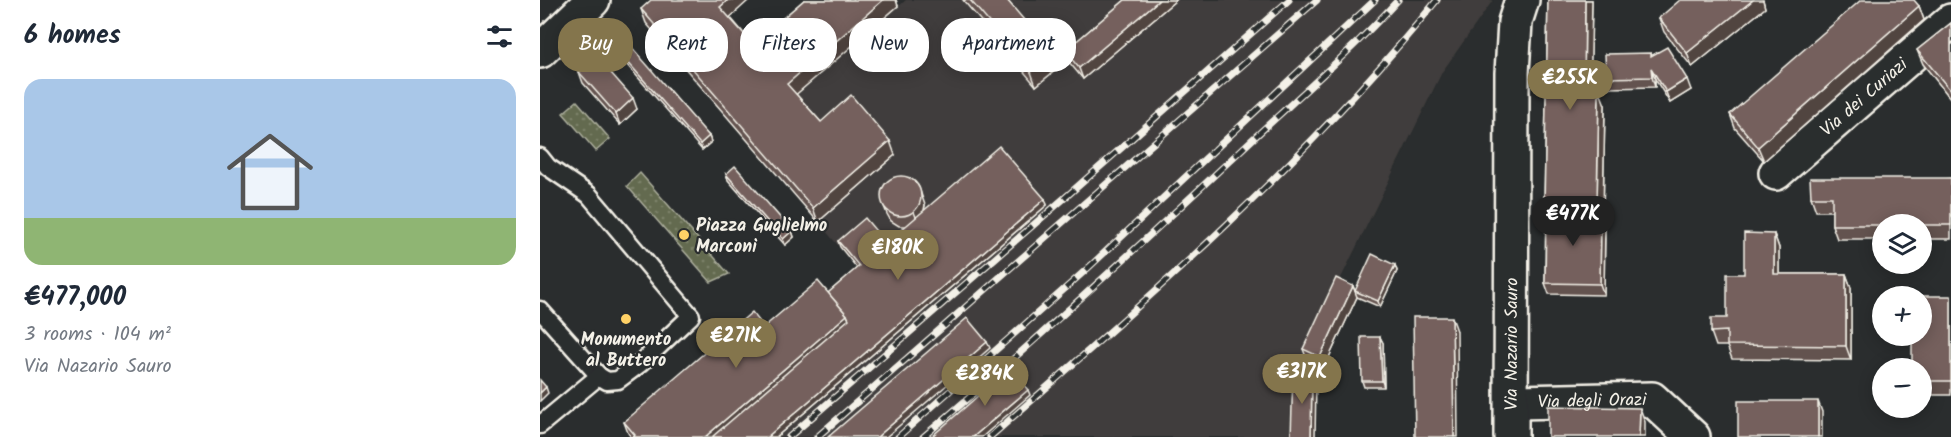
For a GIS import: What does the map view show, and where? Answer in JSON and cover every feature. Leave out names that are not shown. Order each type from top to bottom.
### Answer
[{"type":"street","points":[[540,51],[593,0]]},
{"type":"street","name":"Via Nazario Sauro","points":[[1511,437],[1512,73],[1515,22],[1522,0]]},
{"type":"street","name":"Via dei Curiazi","points":[[1776,173],[1951,21]]},
{"type":"street","name":"Via degli Orazi","points":[[1512,402],[1652,399],[1693,437]]},
{"type":"lane","points":[[540,157],[548,167],[589,195],[692,316],[641,363],[618,380],[607,381],[599,376],[540,310]]},
{"type":"lane","points":[[540,425],[599,376]]},
{"type":"shaded area","points":[[906,0],[1493,0],[1442,72],[1293,376],[1291,437],[631,437],[628,433],[756,323],[767,337],[829,300],[861,272],[818,222],[895,155],[826,136],[792,98],[822,72],[837,72],[837,59],[849,49],[849,72],[929,72],[929,18],[885,18]]},
{"type":"green space","points":[[577,101],[610,139],[596,151],[563,113]]},
{"type":"green space","points":[[640,173],[729,274],[711,282],[627,186]]},
{"type":"building","points":[[651,0],[728,0],[720,7],[740,29],[740,72],[801,72],[787,84],[821,122],[851,95],[890,141],[813,208],[695,72],[728,72],[728,18],[649,18],[641,9]]},
{"type":"building","points":[[804,0],[883,0],[862,18],[849,18],[849,30],[837,40],[837,18],[783,18]]},
{"type":"building","points":[[970,0],[1007,0],[1022,18],[985,18]]},
{"type":"building","points":[[1125,0],[1159,0],[1079,68],[1076,64],[1076,42]]},
{"type":"building","points":[[1548,0],[1585,0],[1584,89],[1599,89],[1597,206],[1544,205]]},
{"type":"building","points":[[1680,0],[1753,0],[1687,53],[1659,18]]},
{"type":"building","points":[[1861,0],[1914,0],[1919,6],[1758,147],[1730,114]]},
{"type":"building","points":[[1951,23],[1951,91],[1917,50]]},
{"type":"building","points":[[1667,47],[1687,79],[1666,92],[1651,68],[1652,77],[1606,78],[1605,54],[1651,53],[1651,56]]},
{"type":"building","points":[[633,49],[645,63],[645,72],[653,72],[709,136],[700,144],[633,68]]},
{"type":"building","points":[[579,72],[610,72],[633,98],[616,114]]},
{"type":"building","points":[[999,146],[1045,199],[767,437],[712,437],[849,319],[828,293],[859,266],[838,241],[865,218],[886,243]]},
{"type":"building","points":[[735,166],[792,231],[783,239],[726,174]]},
{"type":"building","points":[[901,176],[915,182],[921,196],[915,210],[901,216],[887,210],[881,196],[887,182]]},
{"type":"building","points":[[1810,178],[1951,178],[1951,225],[1932,225],[1932,214],[1872,214],[1872,225],[1832,225],[1832,197],[1811,197]]},
{"type":"building","points":[[1546,210],[1601,211],[1600,284],[1545,283]]},
{"type":"building","points":[[1744,233],[1774,234],[1774,274],[1846,274],[1846,346],[1727,345],[1727,331],[1711,332],[1711,318],[1727,318],[1727,274],[1744,274]]},
{"type":"building","points":[[1372,254],[1395,265],[1378,301],[1355,291]]},
{"type":"building","points":[[1336,278],[1353,286],[1320,357],[1303,349]]},
{"type":"building","points":[[818,281],[847,315],[705,437],[633,437],[635,435],[624,422],[752,312],[764,327]]},
{"type":"building","points":[[1932,296],[1951,296],[1951,381],[1932,381],[1932,358],[1912,358],[1912,346],[1932,346]]},
{"type":"building","points":[[1413,317],[1452,317],[1454,437],[1415,437]]},
{"type":"building","points":[[967,318],[987,342],[877,437],[828,437]]},
{"type":"building","points":[[1361,337],[1380,337],[1382,381],[1362,381]]},
{"type":"building","points":[[1010,368],[1028,390],[973,437],[931,437]]},
{"type":"building","points":[[1293,373],[1312,373],[1311,437],[1291,437]]},
{"type":"building","points":[[540,380],[546,387],[540,393]]},
{"type":"building","points":[[1738,401],[1818,401],[1818,437],[1738,437]]},
{"type":"building","points":[[1548,406],[1640,408],[1639,437],[1548,437]]},
{"type":"railway","points":[[789,437],[1289,0]]},
{"type":"railway","points":[[817,437],[1317,0]]},
{"type":"railway","points":[[898,437],[1087,269],[1375,0]]},
{"type":"railway","points":[[923,437],[1123,260],[1340,58],[1398,0]]},
{"type":"railway","points":[[990,437],[1108,334],[1223,228],[1334,117],[1387,60],[1437,0]]},
{"type":"place","name":"Piazza Guglielmo Marconi","points":[[684,235]]},
{"type":"place","name":"Monumento al Buttero","points":[[626,319]]}]
